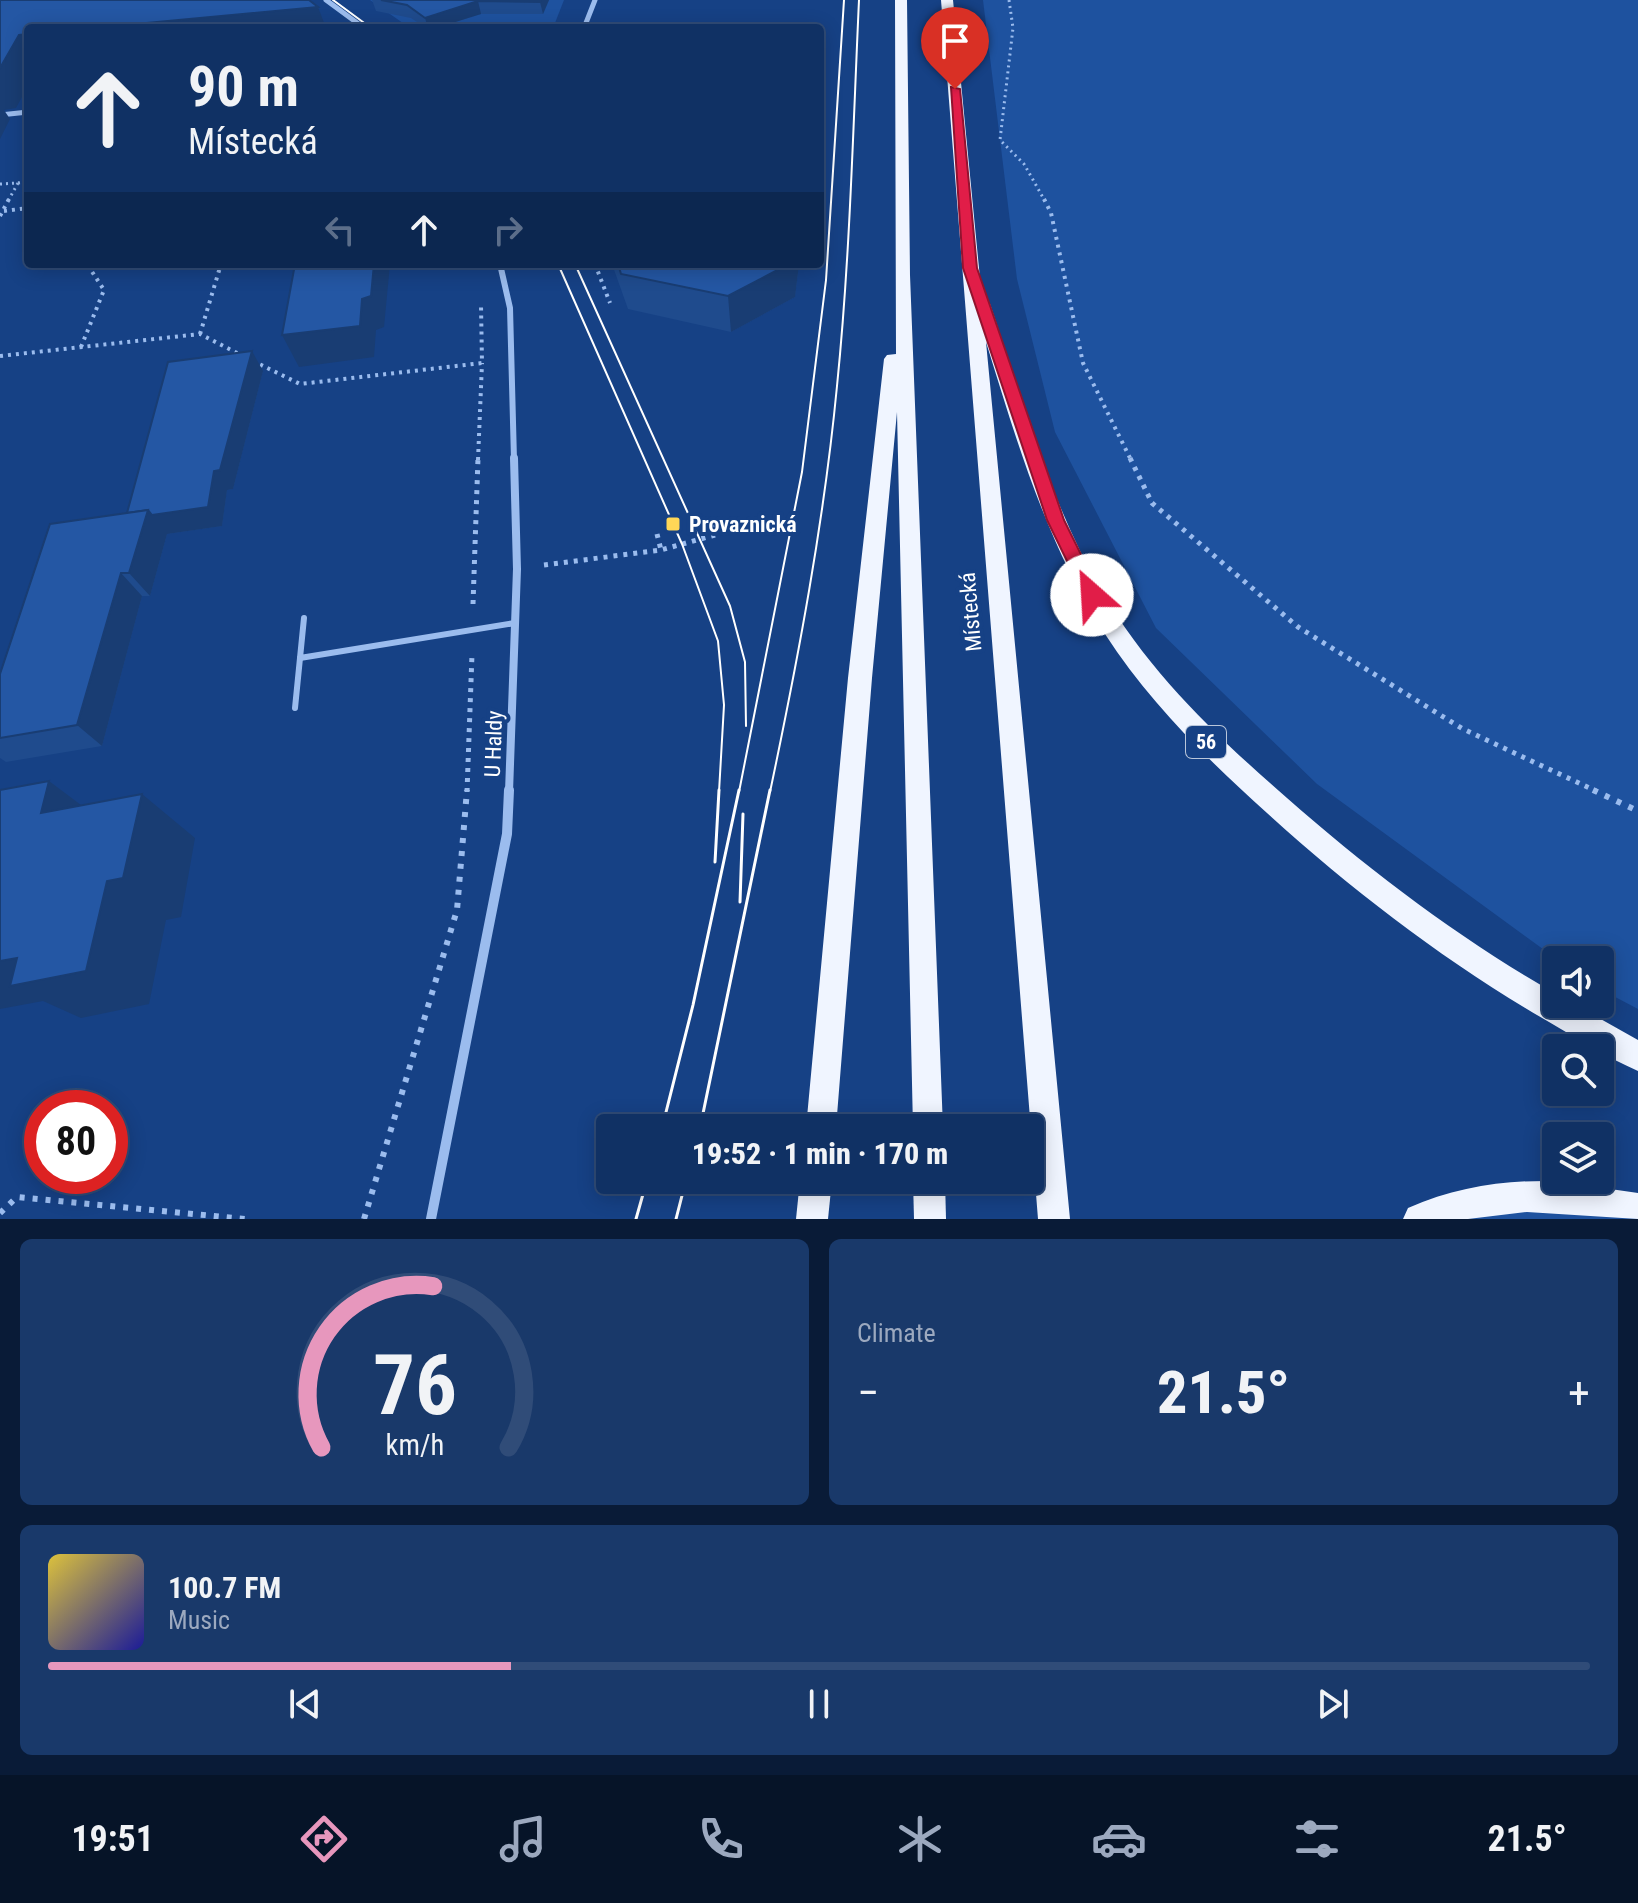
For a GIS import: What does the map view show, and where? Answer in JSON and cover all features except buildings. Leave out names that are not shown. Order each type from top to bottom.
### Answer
[{"type":"highway","points":[[901,0],[902,275],[928,1114]]},
{"type":"highway","name":"Místecká","points":[[947,0],[1054,1219]]},
{"type":"highway","name":"56","points":[[970,268],[1055,520],[1092,595],[1151,684],[1215,752],[1308,835],[1402,907],[1517,986],[1638,1056]]},
{"type":"highway","points":[[822,1114],[860,678],[902,275]]},
{"type":"highway","points":[[812,1219],[815,1194]]},
{"type":"highway","points":[[929,1194],[930,1219]]},
{"type":"highway","points":[[1419,1219],[1486,1199],[1548,1194],[1599,1200],[1638,1209]]},
{"type":"street","points":[[326,0],[359,24]]},
{"type":"street","points":[[586,24],[595,0]]},
{"type":"street","points":[[0,115],[24,112]]},
{"type":"street","name":"U Haldy","points":[[431,1219],[507,834],[517,569],[510,308],[501,268]]},
{"type":"lane","points":[[295,708],[304,618]]},
{"type":"lane","points":[[300,658],[515,623]]},
{"type":"path","points":[[1009,0],[1013,28],[1000,140],[1024,164],[1051,213],[1083,363],[1152,503],[1298,627],[1463,729],[1638,811]]},
{"type":"path","points":[[0,184],[24,182]]},
{"type":"path","points":[[0,216],[18,183]]},
{"type":"path","points":[[3,211],[24,208]]},
{"type":"path","points":[[81,347],[104,290],[90,268]]},
{"type":"path","points":[[200,334],[220,268]]},
{"type":"path","points":[[597,268],[610,303]]},
{"type":"path","points":[[364,1219],[457,910],[471,747],[482,363],[480,295]]},
{"type":"path","points":[[0,356],[200,334],[300,384],[482,363]]},
{"type":"path","points":[[544,565],[661,550],[715,535],[710,521]]},
{"type":"path","points":[[657,534],[661,550]]},
{"type":"path","points":[[0,1213],[17,1197],[246,1219]]},
{"type":"shaded area","points":[[370,0],[564,0],[555,24],[404,24]]},
{"type":"shaded area","points":[[983,0],[1638,0],[1638,1009],[1614,996],[1614,946],[1542,948],[1317,784],[1156,628],[1055,432],[1017,279]]},
{"type":"shaded area","points":[[1638,1209],[1638,1219],[1419,1219],[1433,1213]]},
{"type":"tram line","points":[[333,0],[366,24]]},
{"type":"tram line","points":[[739,792],[802,472],[826,280],[844,0]]},
{"type":"tram line","points":[[770,792],[809,590],[832,437],[851,193],[859,0]]},
{"type":"tram line","points":[[560,268],[682,544],[718,641],[724,705],[719,792]]},
{"type":"tram line","points":[[577,268],[730,606],[745,662],[746,726]]},
{"type":"tram line","points":[[715,862],[719,790]]},
{"type":"tram line","points":[[666,1114],[693,1005],[739,790]]},
{"type":"tram line","points":[[703,1114],[770,790]]},
{"type":"tram line","points":[[740,902],[743,814]]},
{"type":"tram line","points":[[636,1219],[643,1194]]},
{"type":"tram line","points":[[676,1219],[682,1194]]},
{"type":"place","name":"Provaznická","points":[[673,524]]},
{"type":"route","points":[[955,89],[970,268],[1055,520],[1092,595]]}]
